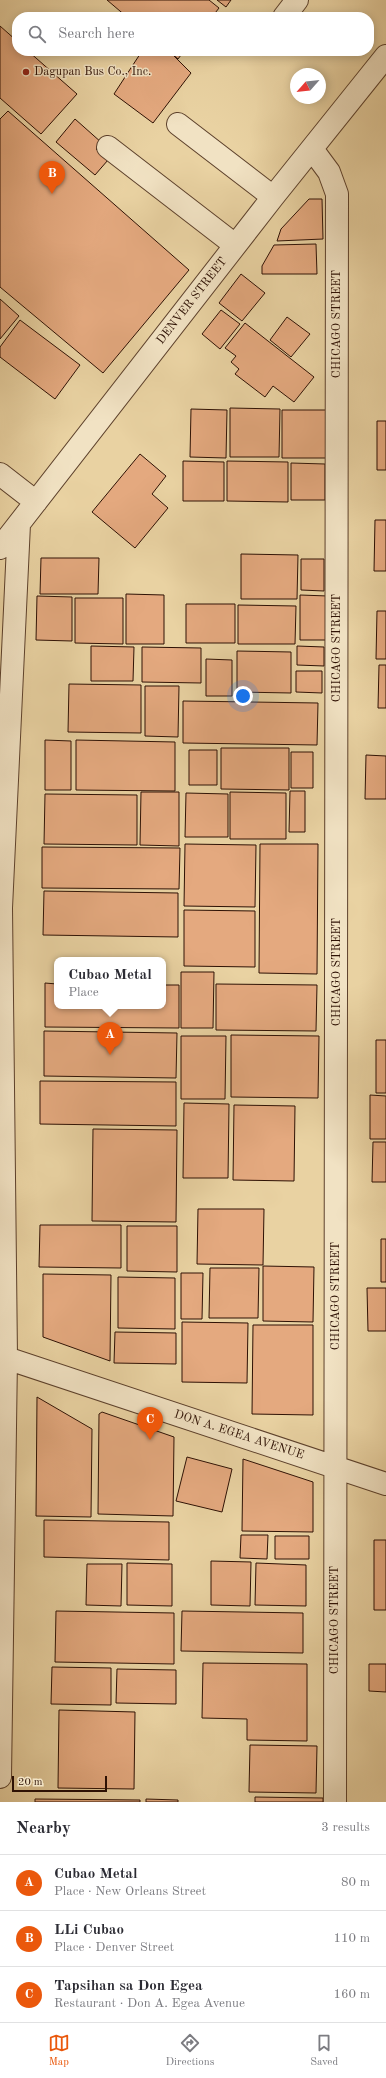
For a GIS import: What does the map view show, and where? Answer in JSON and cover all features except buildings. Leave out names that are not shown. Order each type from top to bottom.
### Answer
[{"type":"street","points":[[288,12],[297,0]]},
{"type":"street","name":"DENVER STREET","points":[[0,548],[273,197],[312,149],[383,68]]},
{"type":"street","points":[[178,124],[273,197]]},
{"type":"street","points":[[108,147],[235,245]]},
{"type":"street","name":"CHICAGO STREET","points":[[312,149],[330,172],[337,194],[336,1467],[334,1802]]},
{"type":"street","points":[[0,474],[36,502]]},
{"type":"street","points":[[0,1777],[3,1357],[0,908],[19,524]]},
{"type":"street","name":"DON A. EGEA AVENUE","points":[[3,1357],[386,1484]]},
{"type":"place","name":"Dagupan Bus Co., Inc.","points":[[26,72]]},
{"type":"place","name":"LLi Cubao","points":[[52,194]]},
{"type":"place","name":"Cubao Metal","points":[[110,1055]]},
{"type":"place","name":"Tapsihan sa Don Egea","points":[[150,1440]]}]
